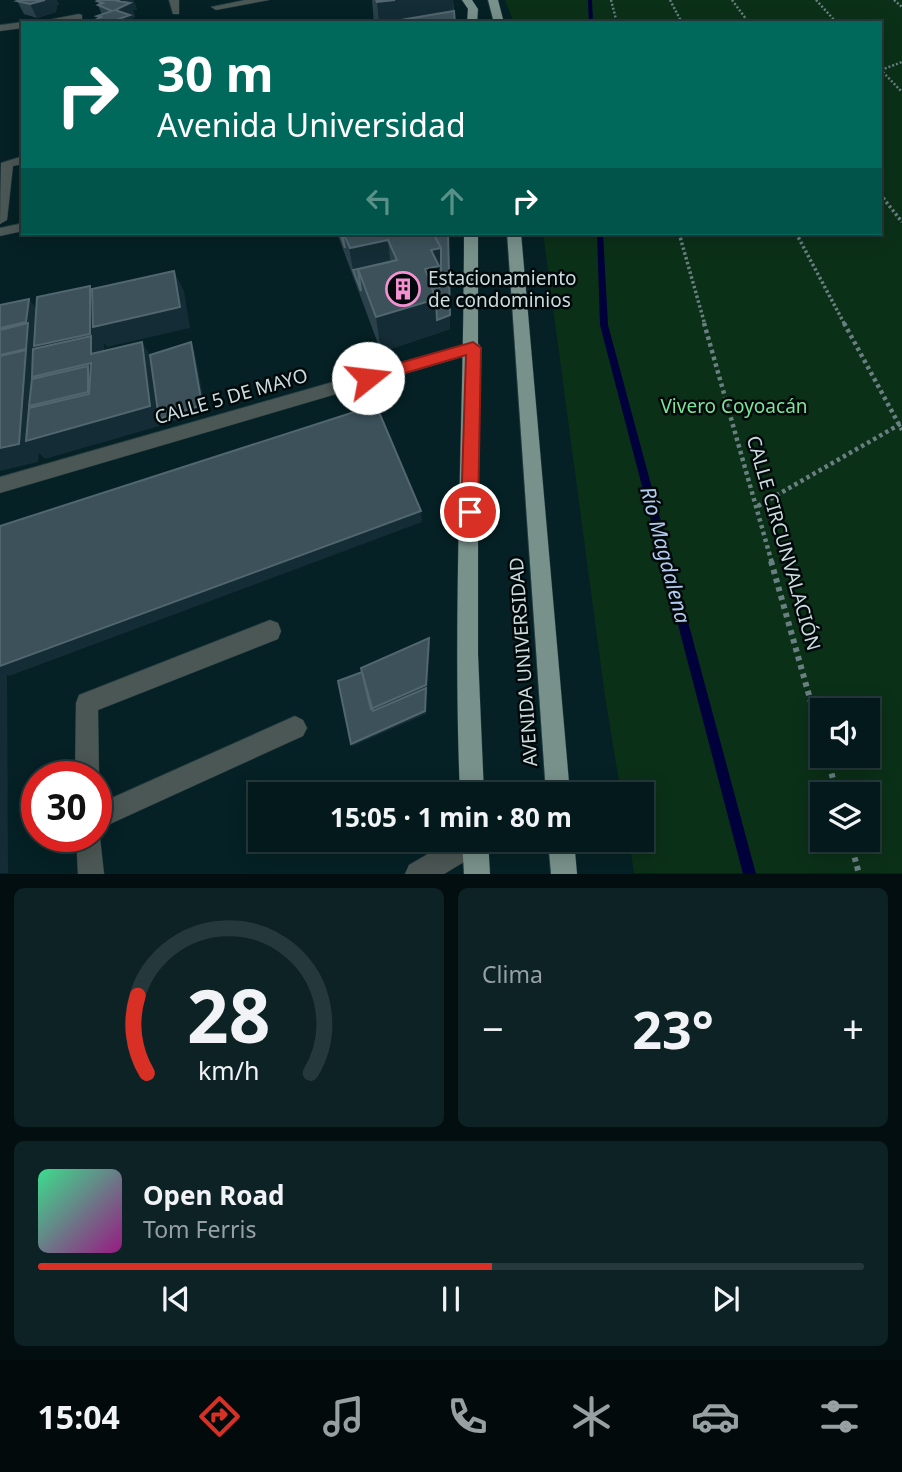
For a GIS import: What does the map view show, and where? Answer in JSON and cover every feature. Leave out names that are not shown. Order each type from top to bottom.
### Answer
[{"type":"main road","points":[[467,0],[472,9],[472,21]]},
{"type":"main road","points":[[494,0],[499,21]]},
{"type":"main road","points":[[471,235],[473,348],[466,703],[471,782]]},
{"type":"main road","name":"AVENIDA UNIVERSIDAD","points":[[514,235],[557,782]]},
{"type":"main road","points":[[476,852],[477,873]]},
{"type":"main road","points":[[562,852],[564,873]]},
{"type":"street","points":[[174,0],[176,12]]},
{"type":"street","points":[[216,7],[264,0]]},
{"type":"street","points":[[50,21],[82,16]]},
{"type":"street","points":[[0,28],[21,25]]},
{"type":"street","points":[[0,220],[6,163],[21,160]]},
{"type":"street","points":[[0,232],[21,227]]},
{"type":"street","name":"CALLE 5 DE MAYO","points":[[0,485],[473,348]]},
{"type":"street","points":[[87,761],[87,703],[270,631]]},
{"type":"street","points":[[112,811],[295,729]]},
{"type":"street","points":[[90,852],[91,873]]},
{"type":"street","points":[[418,873],[455,852]]},
{"type":"path","points":[[611,0],[616,21]]},
{"type":"path","points":[[670,0],[681,21]]},
{"type":"path","points":[[732,0],[748,21]]},
{"type":"path","points":[[816,0],[835,21]]},
{"type":"path","points":[[894,0],[902,7]]},
{"type":"path","points":[[882,70],[902,62]]},
{"type":"path","points":[[882,71],[902,92]]},
{"type":"path","points":[[882,197],[902,222]]},
{"type":"path","name":"CALLE CIRCUNVALACIÓN","points":[[680,235],[810,698]]},
{"type":"path","points":[[758,506],[901,426],[797,235]]},
{"type":"path","points":[[853,852],[859,873]]},
{"type":"green space","name":"Vivero Coyoacán","points":[[505,0],[902,0],[902,873],[634,873],[631,852],[654,852],[654,782],[619,782],[605,696],[543,235],[882,235],[882,21],[513,21]]},
{"type":"building","points":[[45,0],[30,4],[17,1]]},
{"type":"building","points":[[120,0],[118,1],[130,3],[115,10],[130,15],[116,20],[120,21],[97,21],[101,17],[97,16],[112,11],[98,5],[103,3],[97,1]]},
{"type":"building","points":[[454,11],[455,21],[395,21]]},
{"type":"building","points":[[344,235],[434,235],[441,248],[431,250],[439,266],[425,269],[436,299],[376,317],[358,269],[397,260],[388,240],[350,248]]},
{"type":"building","points":[[434,235],[448,235],[450,315],[437,320],[436,299],[432,289],[440,287],[441,248]]},
{"type":"building","points":[[390,262],[358,269],[361,291],[353,270]]},
{"type":"building","points":[[174,271],[180,307],[93,327],[92,289]]},
{"type":"building","points":[[90,286],[90,334],[34,346],[37,297]]},
{"type":"building","points":[[29,299],[26,322],[0,328],[0,305]]},
{"type":"building","points":[[28,323],[26,349],[0,355],[0,330]]},
{"type":"building","points":[[91,336],[91,354],[142,342],[150,406],[26,441],[29,408],[89,394],[91,363],[32,377],[33,349]]},
{"type":"building","points":[[191,342],[202,405],[159,419],[150,355]]},
{"type":"building","points":[[26,350],[19,444],[0,448],[0,356]]},
{"type":"building","points":[[88,366],[88,392],[29,406],[32,379]]},
{"type":"building","points":[[376,405],[421,511],[0,666],[0,526]]},
{"type":"building","points":[[429,638],[426,685],[371,709],[361,668]]},
{"type":"building","points":[[362,672],[373,711],[426,688],[425,711],[351,744],[338,681]]},
{"type":"waterway","name":"Río Magdalena","points":[[590,0],[591,21]]},
{"type":"waterway","name":"Río Magdalena","points":[[600,235],[604,325],[750,874]]},
{"type":"place","name":"Estacionamiento de condominios","points":[[403,289]]},
{"type":"route","points":[[368,378],[473,348],[470,512]]}]
